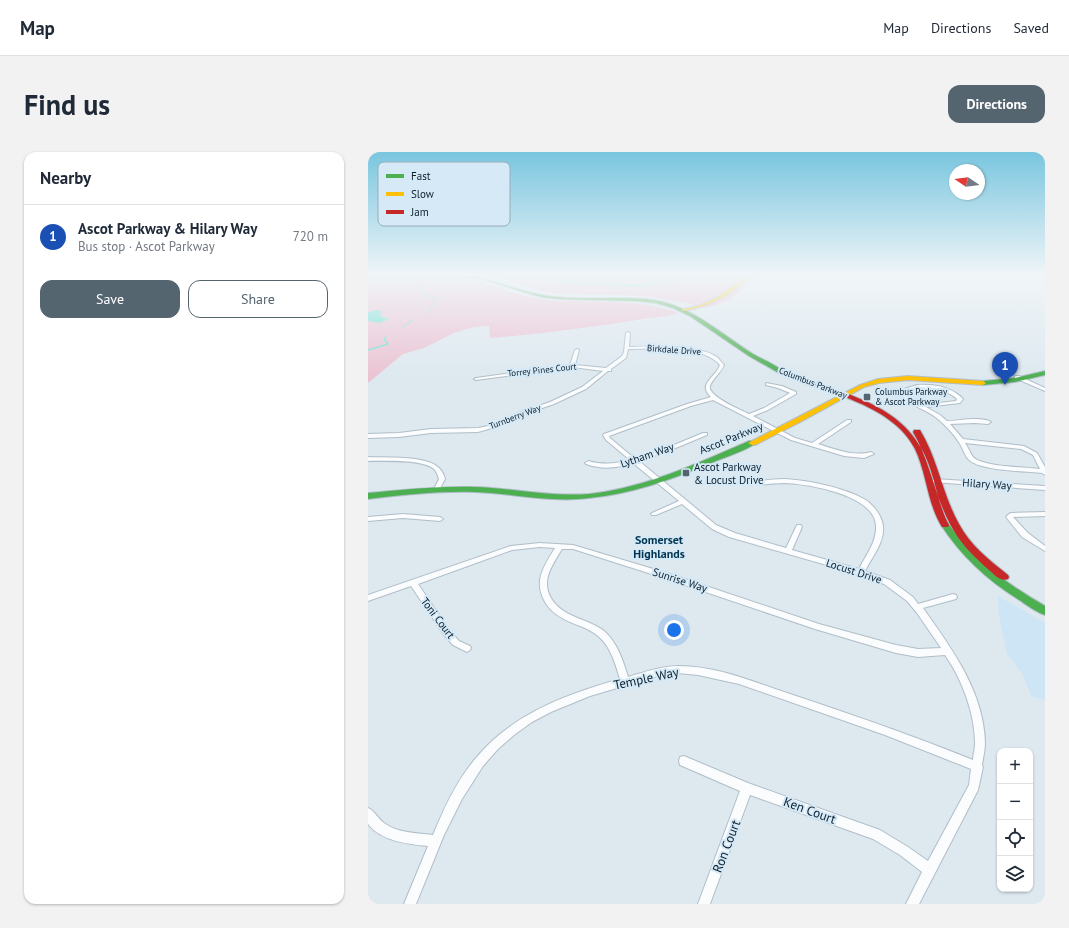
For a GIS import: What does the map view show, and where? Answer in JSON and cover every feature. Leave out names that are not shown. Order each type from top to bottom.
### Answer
[{"type":"main road","name":"Columbus Parkway","points":[[687,309],[777,365],[874,407],[898,423],[907,431],[917,445],[930,480],[935,503],[948,532],[967,556],[985,572],[1016,594],[1045,611]]},
{"type":"main road","name":"Ascot Parkway","points":[[1020,378],[1045,368]]},
{"type":"main road","name":"Ascot Parkway","points":[[368,491],[438,488],[488,490],[550,497],[602,495],[626,490],[775,430],[868,379],[900,374],[928,374],[982,380],[1020,378],[1045,373]]},
{"type":"main road","name":"Columbus Parkway","points":[[843,393],[884,408],[916,431],[929,449],[950,514],[957,530],[965,541],[982,560],[1002,576],[1045,603]]},
{"type":"main road","name":"Ascot Parkway","points":[[368,496],[438,488]]},
{"type":"street","points":[[627,348],[628,333]]},
{"type":"street","name":"Turnberry Way","points":[[368,436],[398,435],[431,431],[478,430],[490,427],[584,388],[624,357],[627,348]]},
{"type":"street","name":"Birkdale Drive","points":[[627,348],[696,350],[713,355],[721,362],[722,365],[719,374],[710,380],[708,385],[709,393],[714,398]]},
{"type":"street","points":[[572,366],[577,350]]},
{"type":"street","name":"Torrey Pines Court","points":[[476,379],[572,366],[609,370]]},
{"type":"street","points":[[1020,378],[1045,390]]},
{"type":"street","points":[[749,416],[766,409],[794,393],[768,384]]},
{"type":"street","points":[[923,406],[954,403],[960,399],[951,391],[939,387],[908,389],[902,393],[904,397],[923,406],[946,423],[961,441],[971,458],[976,462],[1044,472]]},
{"type":"street","points":[[714,398],[793,439],[851,455],[864,456],[871,454]]},
{"type":"street","name":"Locust Drive","points":[[714,398],[689,405],[606,435],[608,439],[714,528],[788,552],[861,572],[887,582],[910,599],[917,607],[958,669],[974,706],[980,739],[978,767],[974,786],[912,904]]},
{"type":"street","points":[[813,445],[849,421]]},
{"type":"street","points":[[946,423],[975,421],[988,422]]},
{"type":"street","name":"Lytham Way","points":[[588,463],[592,466],[601,467],[626,464],[705,434]]},
{"type":"street","points":[[961,441],[1022,446],[1034,454],[1044,472]]},
{"type":"street","points":[[368,459],[399,460],[429,464],[438,470],[442,479],[438,488]]},
{"type":"street","name":"Hilary Way","points":[[930,480],[1045,488]]},
{"type":"street","points":[[760,483],[785,481],[800,483],[849,495],[863,501],[872,510],[880,526],[879,537],[861,572]]},
{"type":"street","points":[[654,514],[682,502]]},
{"type":"street","points":[[1045,514],[1011,514],[1009,517],[1025,535],[1045,549]]},
{"type":"street","points":[[368,519],[403,516],[440,519]]},
{"type":"street","points":[[788,552],[798,527]]},
{"type":"street","name":"Sunrise Way","points":[[368,598],[511,548],[540,545],[560,546],[585,550],[688,582],[818,627],[896,649],[918,653],[947,651]]},
{"type":"street","points":[[560,546],[544,574],[542,582],[543,590],[550,604],[565,616],[578,620],[601,634],[616,653],[625,681]]},
{"type":"street","name":"Toni Court","points":[[413,583],[447,634],[456,643],[467,648]]},
{"type":"street","points":[[917,607],[953,597]]},
{"type":"street","name":"Temple Way","points":[[410,904],[437,841],[468,779],[495,745],[528,720],[548,708],[576,696],[661,672],[684,669],[708,672],[748,683],[893,732],[978,767]]},
{"type":"street","name":"Ken Court","points":[[684,761],[747,788],[876,834],[904,851],[930,870]]},
{"type":"street","name":"Ron Court","points":[[704,904],[747,788]]},
{"type":"street","points":[[368,814],[370,819],[387,832],[410,839],[437,841]]},
{"type":"shaded area","points":[[368,309],[666,309],[679,313],[663,317],[582,328],[490,338],[489,326],[474,327],[454,333],[424,348],[403,354],[368,383]]},
{"type":"shaded area","points":[[377,310],[382,311],[380,316],[389,319],[380,323],[368,321],[368,312]]},
{"type":"shaded area","points":[[998,596],[1045,623],[1045,700],[1031,696],[1023,675],[1007,654],[999,615]]},
{"type":"waterway","points":[[427,313],[430,309]]},
{"type":"waterway","points":[[402,327],[413,320]]},
{"type":"waterway","points":[[368,350],[388,344],[384,339],[386,337]]},
{"type":"traffic: fast","points":[[679,309],[692,315],[751,355],[781,372]]},
{"type":"traffic: fast","points":[[983,383],[1015,380],[1045,373]]},
{"type":"traffic: fast","points":[[368,496],[428,490],[459,489],[489,490],[551,496],[589,496],[631,488],[672,476],[752,443]]},
{"type":"traffic: fast","points":[[945,525],[965,552],[977,564],[1016,593],[1045,611]]},
{"type":"traffic: slow","points":[[683,310],[688,309]]},
{"type":"traffic: slow","points":[[752,443],[798,421],[862,386],[878,381],[908,378],[983,383]]},
{"type":"traffic: jam","points":[[781,372],[876,408],[893,419],[907,432],[918,448],[933,497],[945,525]]},
{"type":"traffic: jam","points":[[917,432],[928,452],[950,515],[960,533],[966,542],[988,564],[1004,577]]},
{"type":"place","name":"Ascot Parkway & Hilary Way","points":[[1005,385]]},
{"type":"place","name":"Columbus Parkway & Ascot Parkway","points":[[867,397]]},
{"type":"place","name":"Ascot Parkway & Locust Drive","points":[[686,473]]},
{"type":"district","name":"Somerset Highlands","points":[[659,547]]}]
